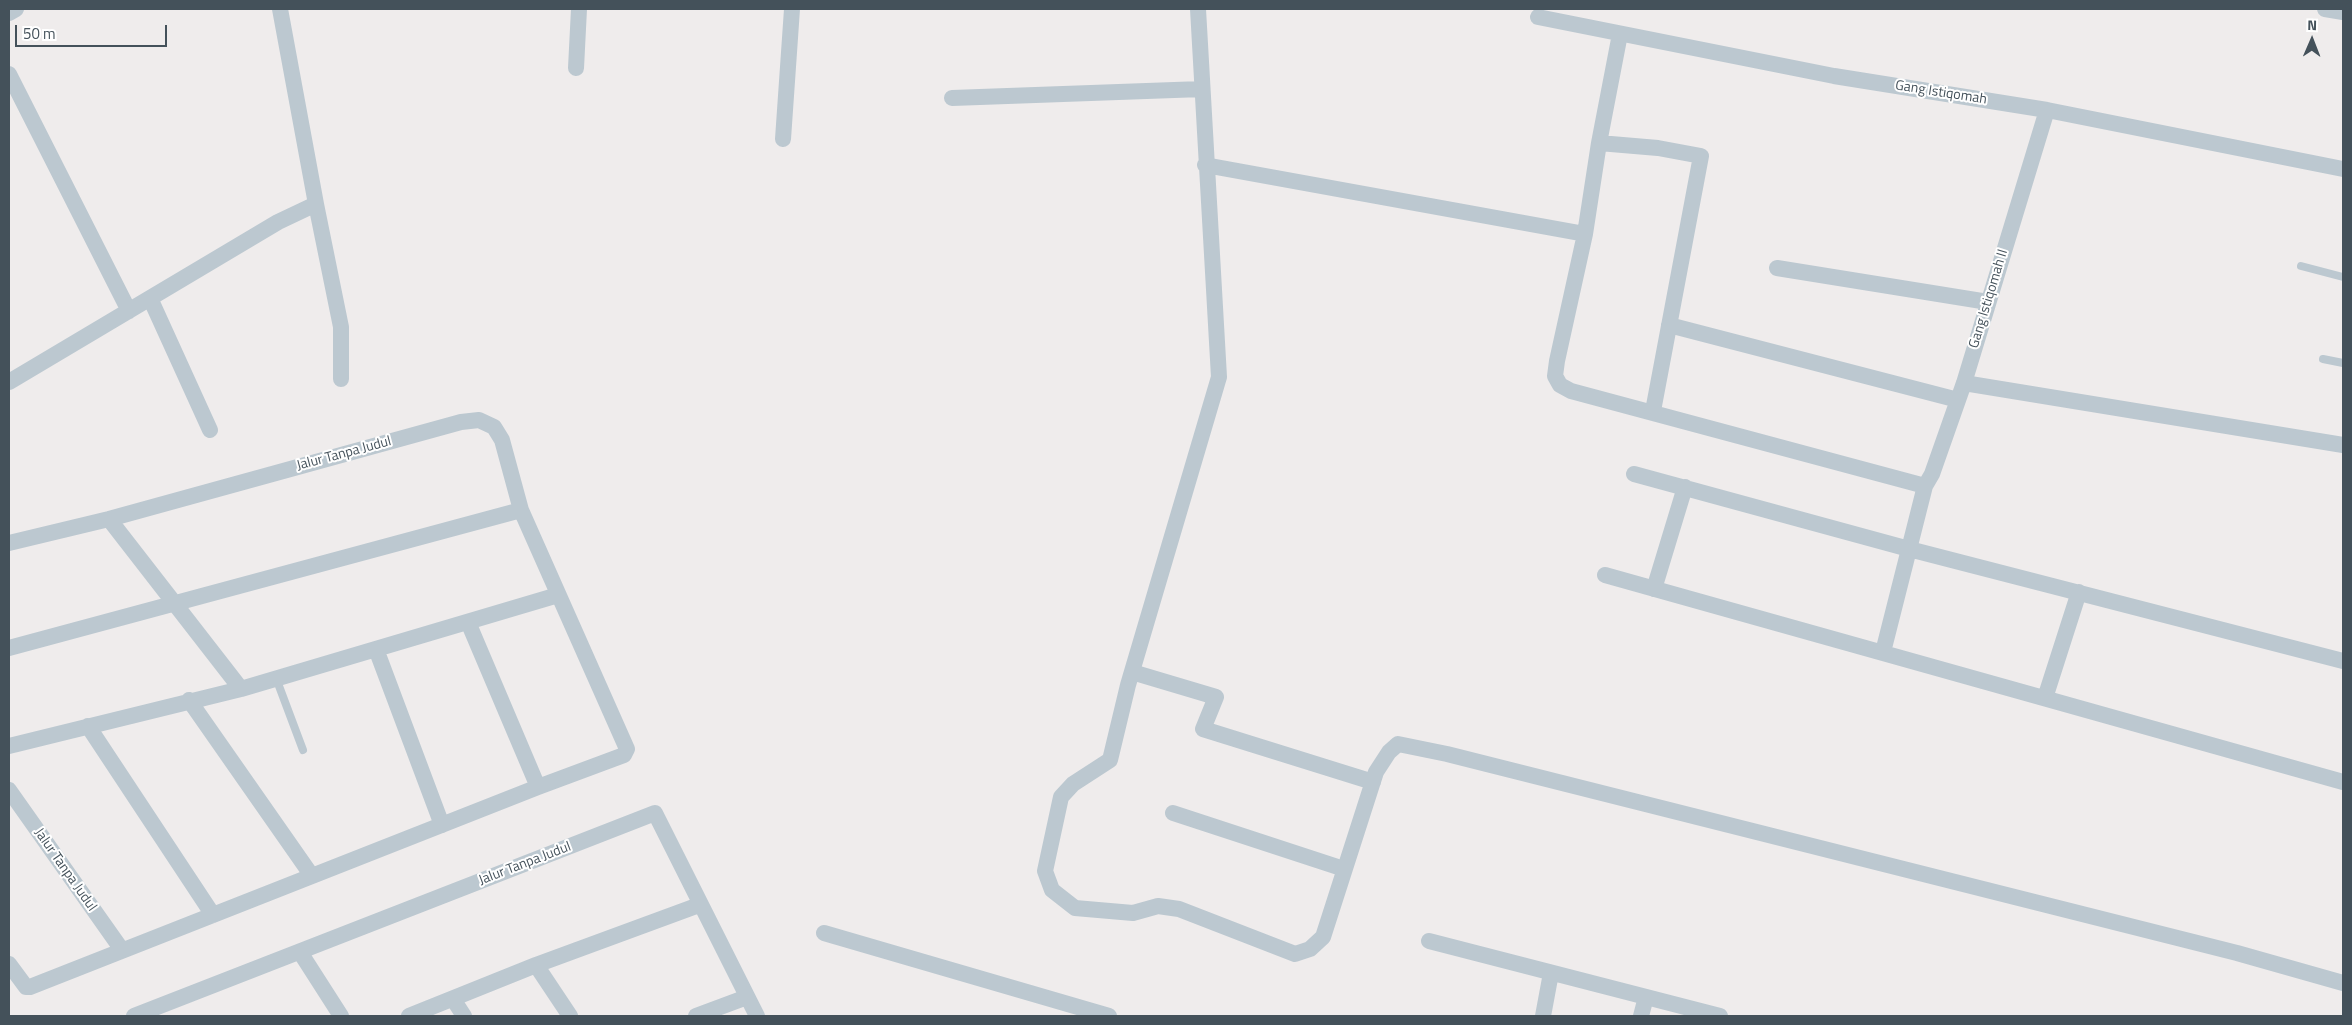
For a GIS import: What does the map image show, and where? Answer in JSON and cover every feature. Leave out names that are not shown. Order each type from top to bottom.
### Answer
[{"type":"street","points":[[9,13],[16,9]]},
{"type":"street","points":[[280,9],[341,327],[342,379]]},
{"type":"street","points":[[576,68],[579,9]]},
{"type":"street","points":[[783,139],[792,9]]},
{"type":"street","points":[[1198,9],[1219,378],[1132,672],[1110,760],[1073,784],[1061,797],[1045,871],[1052,890],[1074,908],[1133,913],[1158,906],[1179,909],[1295,954],[1310,949],[1323,937],[1376,772],[1389,752],[1398,744],[1448,754],[2227,951],[2343,983]]},
{"type":"street","points":[[2325,9],[2343,12]]},
{"type":"street","name":"Gang Istiqomah","points":[[1538,17],[1834,76],[2047,110],[2343,169]]},
{"type":"street","points":[[1620,34],[1599,143],[1585,234],[1555,376],[1560,385],[1571,391],[1653,411],[1925,486]]},
{"type":"street","points":[[9,74],[130,310]]},
{"type":"street","points":[[952,98],[1202,89]]},
{"type":"street","name":"Gang Istiqomah II","points":[[1883,652],[1925,486],[1932,474],[1964,383],[2047,110]]},
{"type":"street","points":[[1599,143],[1658,148],[1701,156],[1653,411]]},
{"type":"street","points":[[1206,166],[1585,234]]},
{"type":"street","points":[[9,382],[278,222],[316,204]]},
{"type":"street","points":[[1777,268],[1988,302]]},
{"type":"street","points":[[150,298],[210,430]]},
{"type":"street","points":[[1669,325],[1958,400]]},
{"type":"street","points":[[1964,383],[2343,445]]},
{"type":"street","name":"Jalur Tanpa Judul","points":[[9,543],[109,518],[461,422],[480,420],[494,427],[502,440],[521,510],[627,752],[624,755],[28,987],[9,964]]},
{"type":"street","points":[[1634,474],[1909,549],[2343,661]]},
{"type":"street","points":[[1654,589],[1685,487]]},
{"type":"street","points":[[9,648],[521,510]]},
{"type":"street","points":[[109,518],[241,689]]},
{"type":"street","points":[[1605,575],[2343,782]]},
{"type":"street","points":[[2045,698],[2079,592]]},
{"type":"street","points":[[9,746],[189,700],[241,689],[558,595]]},
{"type":"street","points":[[468,622],[538,787]]},
{"type":"street","points":[[376,649],[442,825]]},
{"type":"street","points":[[1132,672],[1216,697],[1204,730],[1372,782]]},
{"type":"street","points":[[189,700],[312,876]]},
{"type":"street","points":[[88,726],[213,915]]},
{"type":"street","name":"Jalur Tanpa Judul","points":[[9,790],[122,950]]},
{"type":"street","points":[[1173,813],[1344,869]]},
{"type":"street","name":"Jalur Tanpa Judul","points":[[134,1016],[654,814],[757,1016]]},
{"type":"street","points":[[409,1016],[536,965],[699,905]]},
{"type":"street","points":[[824,933],[1109,1016]]},
{"type":"street","points":[[1429,941],[1720,1016]]},
{"type":"street","points":[[300,952],[341,1016]]},
{"type":"street","points":[[536,965],[570,1016]]},
{"type":"street","points":[[1543,1016],[1551,973]]},
{"type":"street","points":[[696,1016],[747,997]]},
{"type":"street","points":[[1641,1016],[1646,997]]},
{"type":"street","points":[[453,999],[464,1016]]},
{"type":"lane","points":[[2301,266],[2343,277]]},
{"type":"lane","points":[[2323,359],[2343,363]]},
{"type":"lane","points":[[276,678],[303,750]]}]
